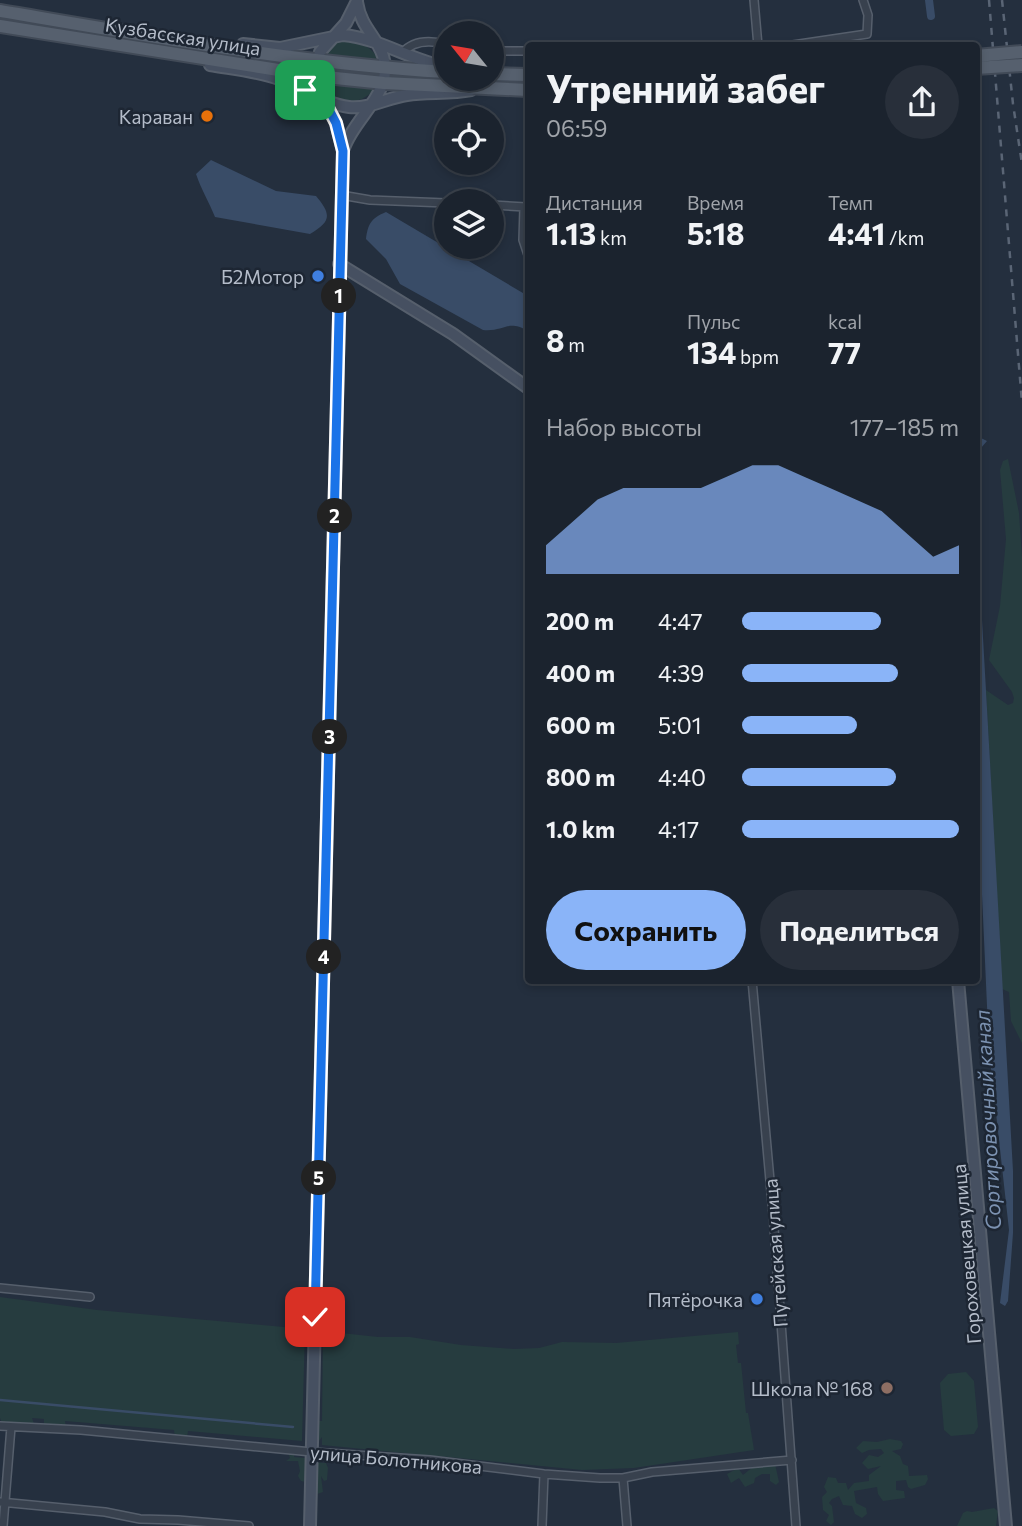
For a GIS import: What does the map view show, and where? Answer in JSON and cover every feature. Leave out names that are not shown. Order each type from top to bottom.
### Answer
[{"type":"main road","name":"Кузбасская улица","points":[[0,11],[316,76],[434,86]]},
{"type":"main road","name":"Кузбасская улица","points":[[0,26],[387,69],[434,70]]},
{"type":"main road","points":[[980,56],[1022,52]]},
{"type":"main road","points":[[980,68],[1022,65]]},
{"type":"main road","points":[[504,74],[525,75]]},
{"type":"main road","name":"Кузбасская улица","points":[[504,89],[525,90]]},
{"type":"street","points":[[754,0],[758,42]]},
{"type":"street","points":[[813,42],[867,34],[868,15],[863,0]]},
{"type":"street","points":[[343,151],[336,123],[318,88],[317,61],[326,43],[346,23],[357,1]]},
{"type":"street","points":[[310,1526],[343,151],[347,139],[384,83],[387,69],[382,52],[365,27],[357,1]]},
{"type":"street","points":[[135,40],[177,36],[280,48],[333,37],[354,36],[434,66]]},
{"type":"street","points":[[135,40],[163,57],[269,76],[324,100],[350,107],[369,106],[403,95],[465,91]]},
{"type":"street","points":[[401,54],[412,45],[434,42]]},
{"type":"street","points":[[504,51],[525,51]]},
{"type":"street","points":[[341,195],[370,200],[434,203]]},
{"type":"street","points":[[504,206],[525,207]]},
{"type":"street","points":[[525,218],[525,246]]},
{"type":"street","points":[[339,264],[453,334],[525,386]]},
{"type":"street","name":"Путейская улица","points":[[752,984],[773,1214],[796,1526]]},
{"type":"street","name":"Гороховецкая улица","points":[[958,984],[1006,1526]]},
{"type":"street","points":[[0,1287],[90,1297]]},
{"type":"street","name":"улица Болотникова","points":[[0,1426],[81,1430],[312,1452],[430,1460],[544,1474],[623,1478],[652,1472],[792,1460]]},
{"type":"street","points":[[3,1526],[11,1427]]},
{"type":"street","points":[[542,1526],[544,1474]]},
{"type":"street","points":[[623,1478],[626,1526]]},
{"type":"street","points":[[3,1502],[105,1512],[140,1519],[249,1526]]},
{"type":"green space","points":[[349,40],[367,47],[379,61],[323,57],[336,43]]},
{"type":"green space","points":[[322,84],[375,89],[361,99],[346,102],[332,97]]},
{"type":"green space","points":[[1008,459],[1019,513],[1022,557],[1022,1043],[1011,1021],[1009,992],[1002,989],[986,690],[1008,705],[1013,703],[1012,692],[989,660],[1000,606],[1006,539],[1000,470],[1003,461]]},
{"type":"green space","points":[[0,1297],[97,1310],[305,1329],[302,1441],[188,1431],[187,1437],[175,1437],[174,1430],[65,1421],[66,1427],[44,1425],[44,1419],[32,1418],[32,1426],[2,1423]]},
{"type":"green space","points":[[323,1331],[378,1337],[410,1337],[461,1345],[514,1349],[539,1348],[562,1342],[616,1343],[738,1332],[738,1363],[741,1363],[746,1413],[754,1450],[634,1468],[582,1470],[438,1456],[437,1459],[414,1457],[414,1454],[322,1445],[322,1437],[316,1445],[309,1420],[322,1421]]},
{"type":"green space","points":[[966,1372],[974,1381],[978,1427],[974,1434],[951,1436],[944,1430],[940,1383],[948,1374]]},
{"type":"green space","points":[[890,1439],[903,1444],[901,1449],[892,1451],[908,1466],[909,1476],[927,1475],[925,1485],[911,1489],[906,1480],[896,1481],[896,1490],[904,1491],[905,1498],[883,1501],[877,1487],[854,1491],[856,1503],[866,1508],[867,1514],[862,1518],[855,1514],[852,1506],[843,1505],[839,1496],[829,1503],[832,1506],[834,1522],[831,1525],[826,1521],[829,1515],[823,1510],[822,1497],[827,1492],[824,1487],[828,1477],[836,1478],[838,1483],[846,1483],[848,1490],[854,1483],[869,1481],[869,1475],[881,1466],[868,1469],[862,1463],[869,1455],[878,1457],[884,1453],[881,1449],[862,1453],[856,1448],[863,1441]]},
{"type":"green space","points":[[288,1452],[295,1453],[294,1457],[306,1458],[308,1468],[315,1457],[326,1463],[327,1480],[324,1481],[321,1476],[323,1492],[314,1495],[306,1482],[301,1481],[298,1476],[298,1461],[286,1461],[290,1458]]},
{"type":"green space","points":[[775,1464],[779,1482],[776,1485],[770,1481],[770,1474],[762,1474],[755,1478],[754,1483],[745,1487],[739,1478],[731,1483],[727,1474],[738,1468],[743,1475],[754,1466],[767,1467]]},
{"type":"green space","points":[[994,1508],[998,1511],[996,1526],[957,1526],[963,1513],[967,1511]]},
{"type":"water","points":[[211,160],[276,191],[316,196],[326,213],[326,221],[310,234],[215,217],[196,174]]},
{"type":"water","points":[[386,212],[434,240],[434,259],[465,259],[525,294],[525,330],[510,326],[483,330],[400,284],[386,259],[366,239],[371,222]]},
{"type":"water","points":[[980,436],[987,441],[981,448],[981,602],[1013,1171],[1013,1233],[1008,1301],[1005,1306],[1000,1303],[1009,1230],[989,1050],[980,850]]},
{"type":"waterway","name":"Сортировочный канал","points":[[929,0],[931,16]]},
{"type":"waterway","points":[[0,1400],[293,1427]]},
{"type":"railway","points":[[989,0],[1022,403]]},
{"type":"railway","points":[[1002,0],[1022,164]]},
{"type":"place","name":"Караван","points":[[207,116]]},
{"type":"place","name":"Б2Мотор","points":[[318,276]]},
{"type":"place","name":"Пятёрочка","points":[[757,1299]]},
{"type":"place","name":"Школа № 168","points":[[887,1388]]},
{"type":"route","points":[[305,90],[324,100],[336,123],[343,151],[315,1317]]}]
